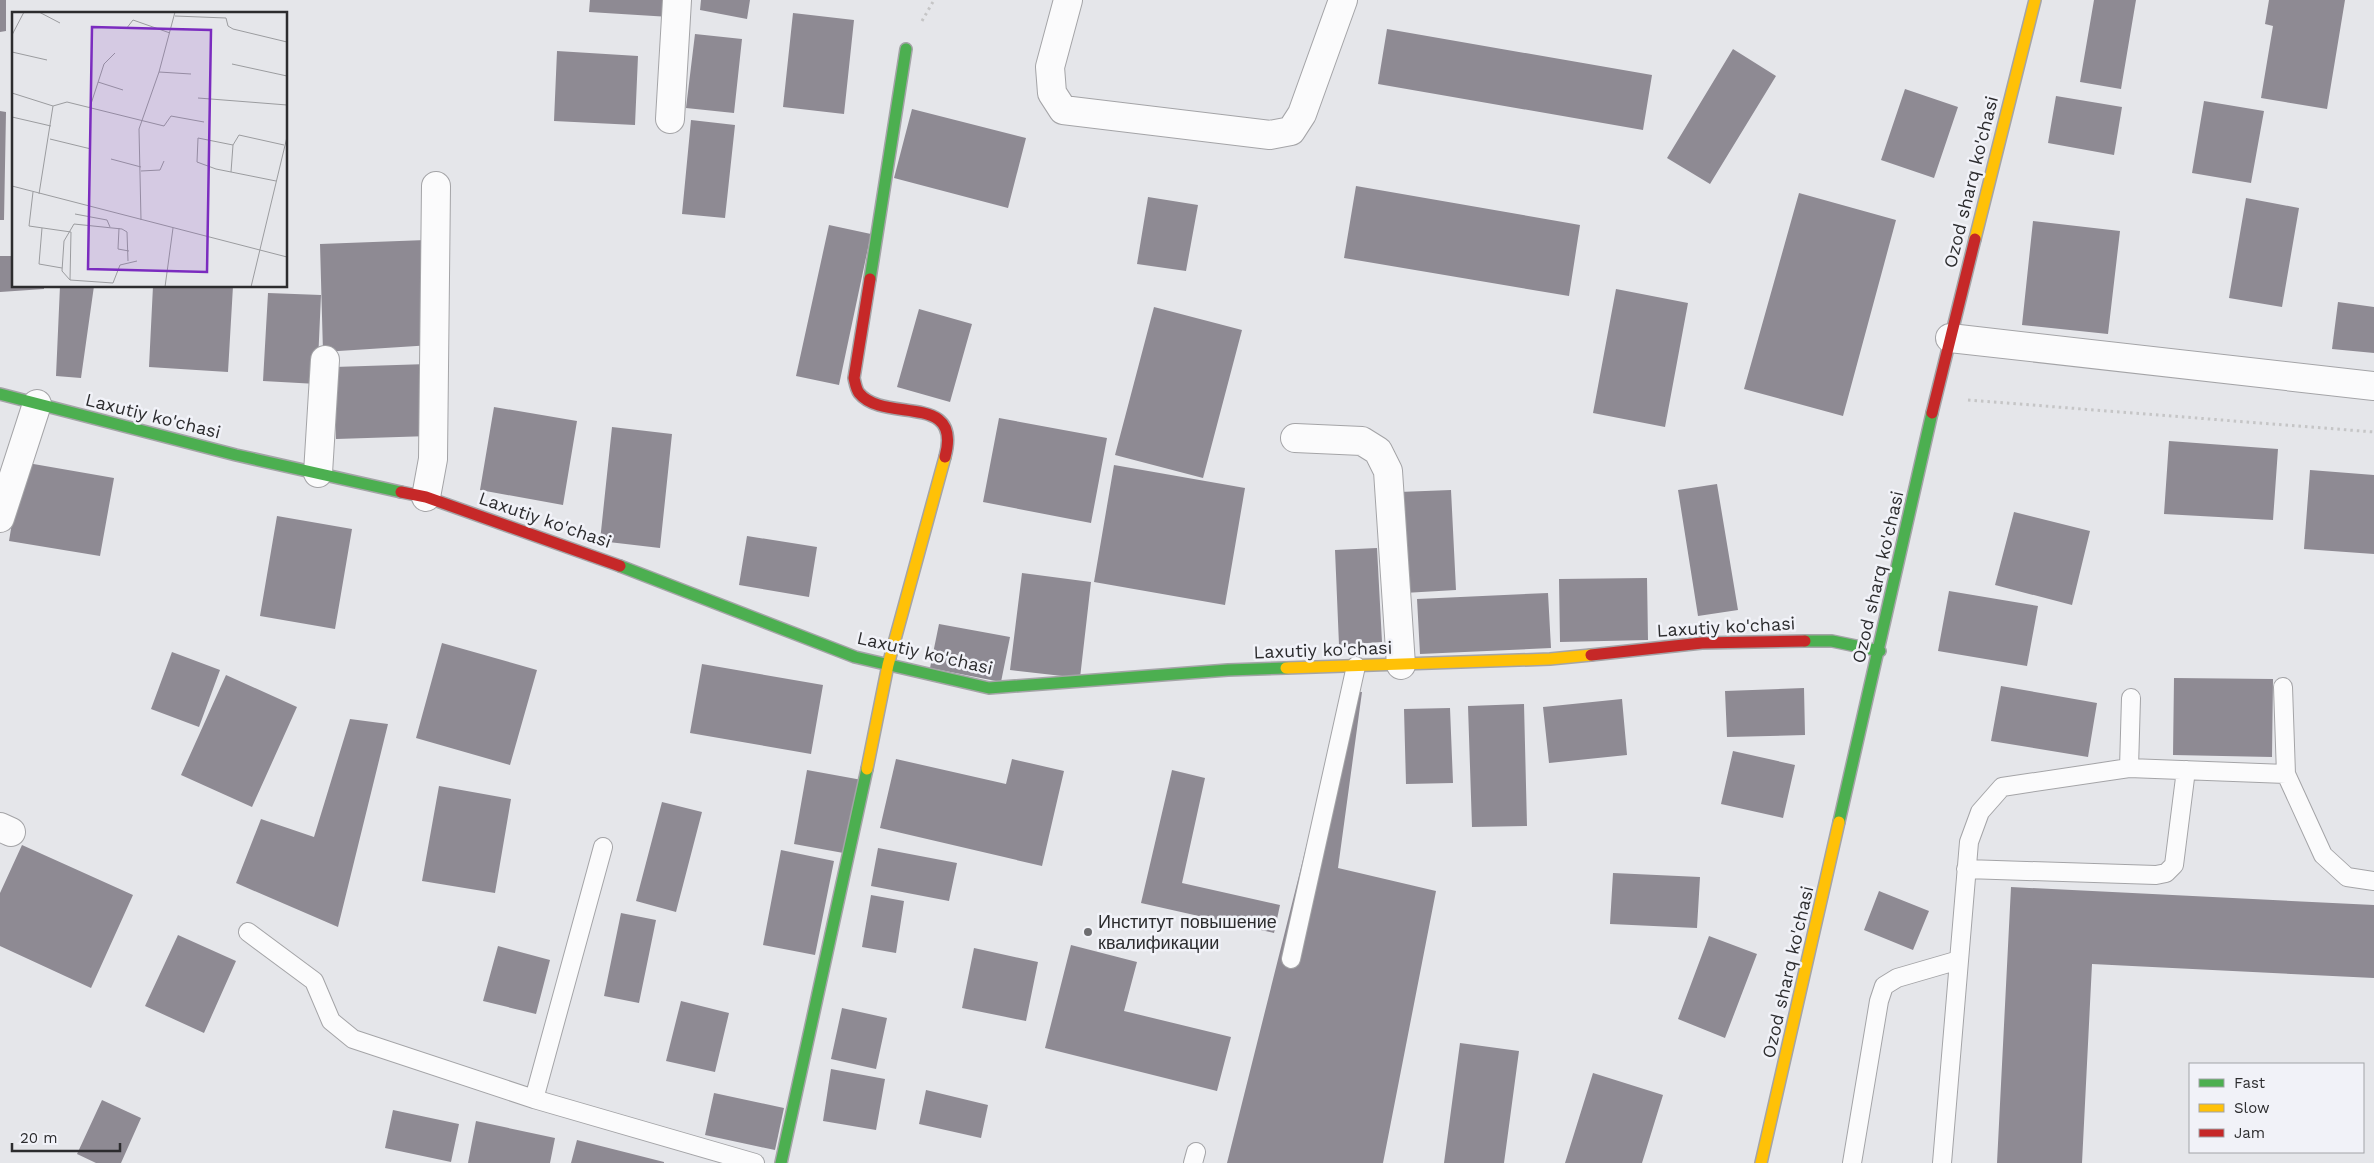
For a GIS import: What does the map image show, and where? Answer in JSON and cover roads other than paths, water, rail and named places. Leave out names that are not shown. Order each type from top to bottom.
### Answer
[{"type":"street","points":[[670,119],[677,0]]},
{"type":"street","points":[[1068,0],[1050,67],[1052,93],[1063,110],[1270,135],[1291,131],[1302,114],[1343,0]]},
{"type":"street","name":"Ozod sharq ko'chasi","points":[[1761,1163],[1880,651],[1936,397],[2034,0]]},
{"type":"street","points":[[781,1163],[852,846],[888,665],[950,440],[946,427],[937,417],[871,402],[858,392],[854,378],[906,49]]},
{"type":"street","points":[[426,497],[433,459],[436,186]]},
{"type":"street","points":[[1950,338],[2374,386]]},
{"type":"street","points":[[318,473],[325,360]]},
{"type":"street","name":"Laxutiy ko'chasi","points":[[0,394],[236,455],[426,497],[566,545],[855,657],[989,688],[1228,670],[1550,659],[1702,643],[1770,640],[1832,641],[1880,651]]},
{"type":"street","points":[[0,518],[37,404]]},
{"type":"street","points":[[1295,438],[1362,441],[1378,451],[1388,471],[1401,665]]},
{"type":"lane","points":[[1291,959],[1356,666]]},
{"type":"lane","points":[[2284,687],[2286,774],[2323,855],[2347,877],[2374,881]]},
{"type":"lane","points":[[2129,768],[2131,698]]},
{"type":"lane","points":[[1942,1163],[1969,842],[1980,812],[2002,787],[2129,768],[2286,774]]},
{"type":"lane","points":[[1966,869],[2156,874],[2166,872],[2174,865],[2186,770]]},
{"type":"lane","points":[[534,1099],[603,848]]},
{"type":"lane","points":[[248,932],[314,981],[331,1021],[353,1039],[534,1099],[755,1163]]},
{"type":"lane","points":[[1852,1163],[1879,1001],[1884,986],[1897,978],[1959,960]]},
{"type":"place","name":"Институт повышение квалификации","points":[[1088,932]]}]
